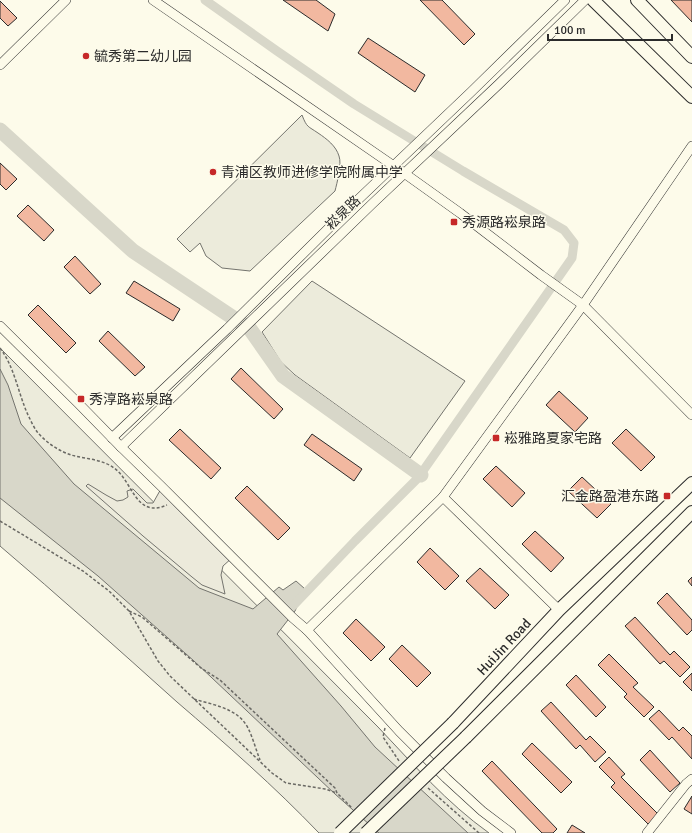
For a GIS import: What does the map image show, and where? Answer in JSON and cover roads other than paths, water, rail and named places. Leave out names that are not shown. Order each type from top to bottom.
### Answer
[{"type":"main road","points":[[593,0],[692,97]]},
{"type":"main road","points":[[637,0],[692,57]]},
{"type":"main road","name":"HuiJin Road","points":[[340,833],[453,723],[559,610],[692,483]]},
{"type":"main road","points":[[366,833],[466,737],[692,512]]},
{"type":"street","points":[[0,64],[66,0]]},
{"type":"street","points":[[153,0],[460,213],[583,305],[692,415]]},
{"type":"street","name":"崧泉路","points":[[112,438],[227,329],[565,0]]},
{"type":"street","name":"崧泉路","points":[[121,447],[585,0]]},
{"type":"street","points":[[307,630],[443,497],[583,305],[692,146]]},
{"type":"street","points":[[0,326],[293,618],[307,630],[404,736],[446,778],[482,812],[511,833]]},
{"type":"street","points":[[443,497],[559,610]]},
{"type":"street","points":[[647,833],[686,784],[692,779]]},
{"type":"waterway","points":[[205,0],[354,104],[463,171],[564,230],[574,243],[572,258],[418,478],[293,606]]},
{"type":"waterway","points":[[0,130],[133,251],[250,329],[283,376],[421,475]]},
{"type":"place","name":"毓秀第二幼儿园","points":[[86,56]]},
{"type":"place","name":"青浦区教师进修学院附属中学","points":[[213,172]]},
{"type":"place","name":"秀源路崧泉路","points":[[454,222]]},
{"type":"place","name":"秀淳路崧泉路","points":[[81,399]]},
{"type":"place","name":"崧雅路夏家宅路","points":[[496,438]]},
{"type":"place","name":"汇金路盈港东路","points":[[667,496]]}]
